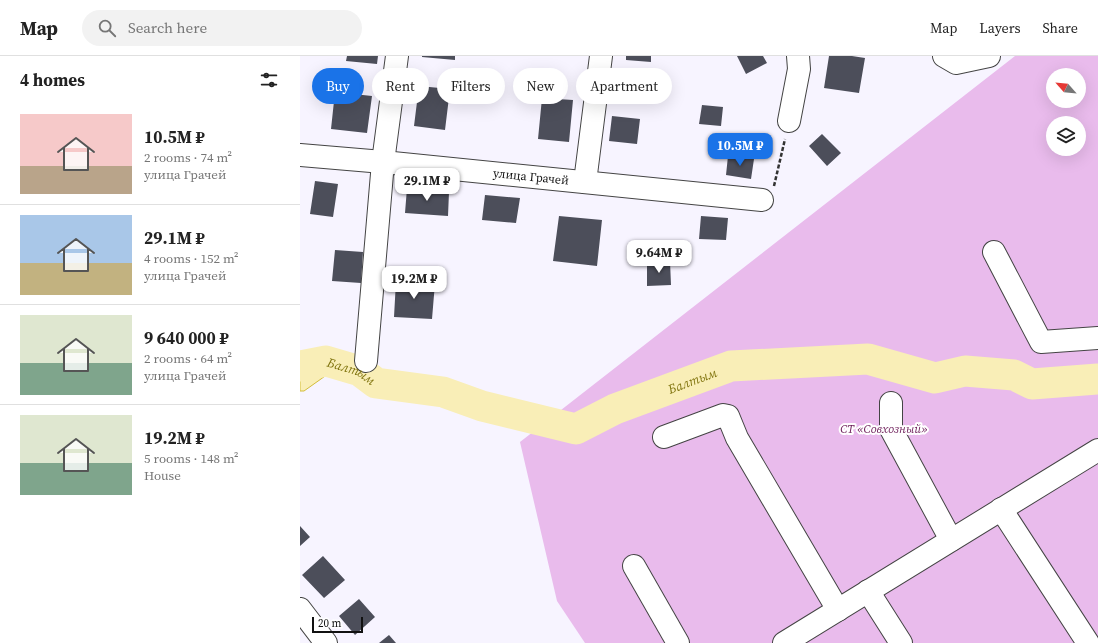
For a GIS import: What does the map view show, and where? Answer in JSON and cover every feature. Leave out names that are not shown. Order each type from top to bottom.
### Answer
[{"type":"street","points":[[366,361],[383,162],[396,56]]},
{"type":"street","points":[[585,182],[601,56]]},
{"type":"street","points":[[789,121],[799,69],[798,56]]},
{"type":"street","points":[[944,56],[956,63],[989,56]]},
{"type":"street","name":"улица Грачей","points":[[300,155],[762,200]]},
{"type":"street","points":[[994,252],[1041,342],[1098,338]]},
{"type":"street","points":[[891,403],[891,429],[950,540]]},
{"type":"street","points":[[664,436],[723,415],[728,416],[737,438],[838,610]]},
{"type":"street","points":[[784,643],[1098,450]]},
{"type":"street","points":[[1001,509],[1088,643]]},
{"type":"street","points":[[634,566],[678,643]]},
{"type":"street","points":[[868,591],[901,643]]},
{"type":"street","points":[[300,609],[326,643]]},
{"type":"path","points":[[762,200],[769,196],[773,188],[789,121]]},
{"type":"green space","name":"СТ «Совхозный»","points":[[1015,56],[1098,56],[1098,643],[585,643],[557,601],[520,442]]},
{"type":"shaded area","points":[[325,347],[328,374],[304,391],[300,391],[300,352]]},
{"type":"building","points":[[347,56],[378,56],[377,64],[346,61]]},
{"type":"building","points":[[455,56],[455,60],[422,57]]},
{"type":"building","points":[[626,56],[651,56],[651,62],[626,60]]},
{"type":"building","points":[[737,56],[763,56],[767,63],[746,74]]},
{"type":"building","points":[[829,56],[852,56],[865,58],[859,93],[824,88]]},
{"type":"building","points":[[429,87],[437,88],[437,104],[448,104],[445,130],[414,126],[417,104],[429,104]]},
{"type":"building","points":[[364,95],[372,96],[367,133],[331,129],[334,104],[364,104]]},
{"type":"building","points":[[568,100],[573,100],[569,142],[538,139],[541,104],[568,104]]},
{"type":"building","points":[[702,105],[723,107],[721,126],[699,124]]},
{"type":"building","points":[[612,116],[640,119],[637,144],[609,141]]},
{"type":"building","points":[[822,134],[841,153],[827,166],[809,146]]},
{"type":"building","points":[[728,156],[754,159],[751,179],[726,175]]},
{"type":"building","points":[[315,181],[338,184],[333,217],[310,214]]},
{"type":"building","points":[[407,188],[449,192],[448,216],[405,213]]},
{"type":"building","points":[[485,195],[520,198],[516,223],[482,220]]},
{"type":"building","points":[[559,216],[602,220],[597,266],[553,261]]},
{"type":"building","points":[[701,216],[728,218],[726,240],[699,239]]},
{"type":"building","points":[[335,250],[363,252],[361,283],[332,281]]},
{"type":"building","points":[[670,261],[671,285],[647,286],[647,262]]},
{"type":"building","points":[[396,281],[435,283],[432,319],[394,317]]},
{"type":"building","points":[[300,526],[310,537],[300,546]]},
{"type":"building","points":[[323,556],[345,580],[324,598],[302,575]]},
{"type":"building","points":[[359,599],[375,617],[355,635],[339,616]]},
{"type":"building","points":[[389,635],[396,643],[379,643]]},
{"type":"waterway","name":"Балтым","points":[[300,366],[326,361],[360,371],[376,383],[443,392],[482,406],[576,429],[615,409],[731,366],[868,359],[935,378],[965,371],[1014,375],[1032,384],[1098,379]]}]
